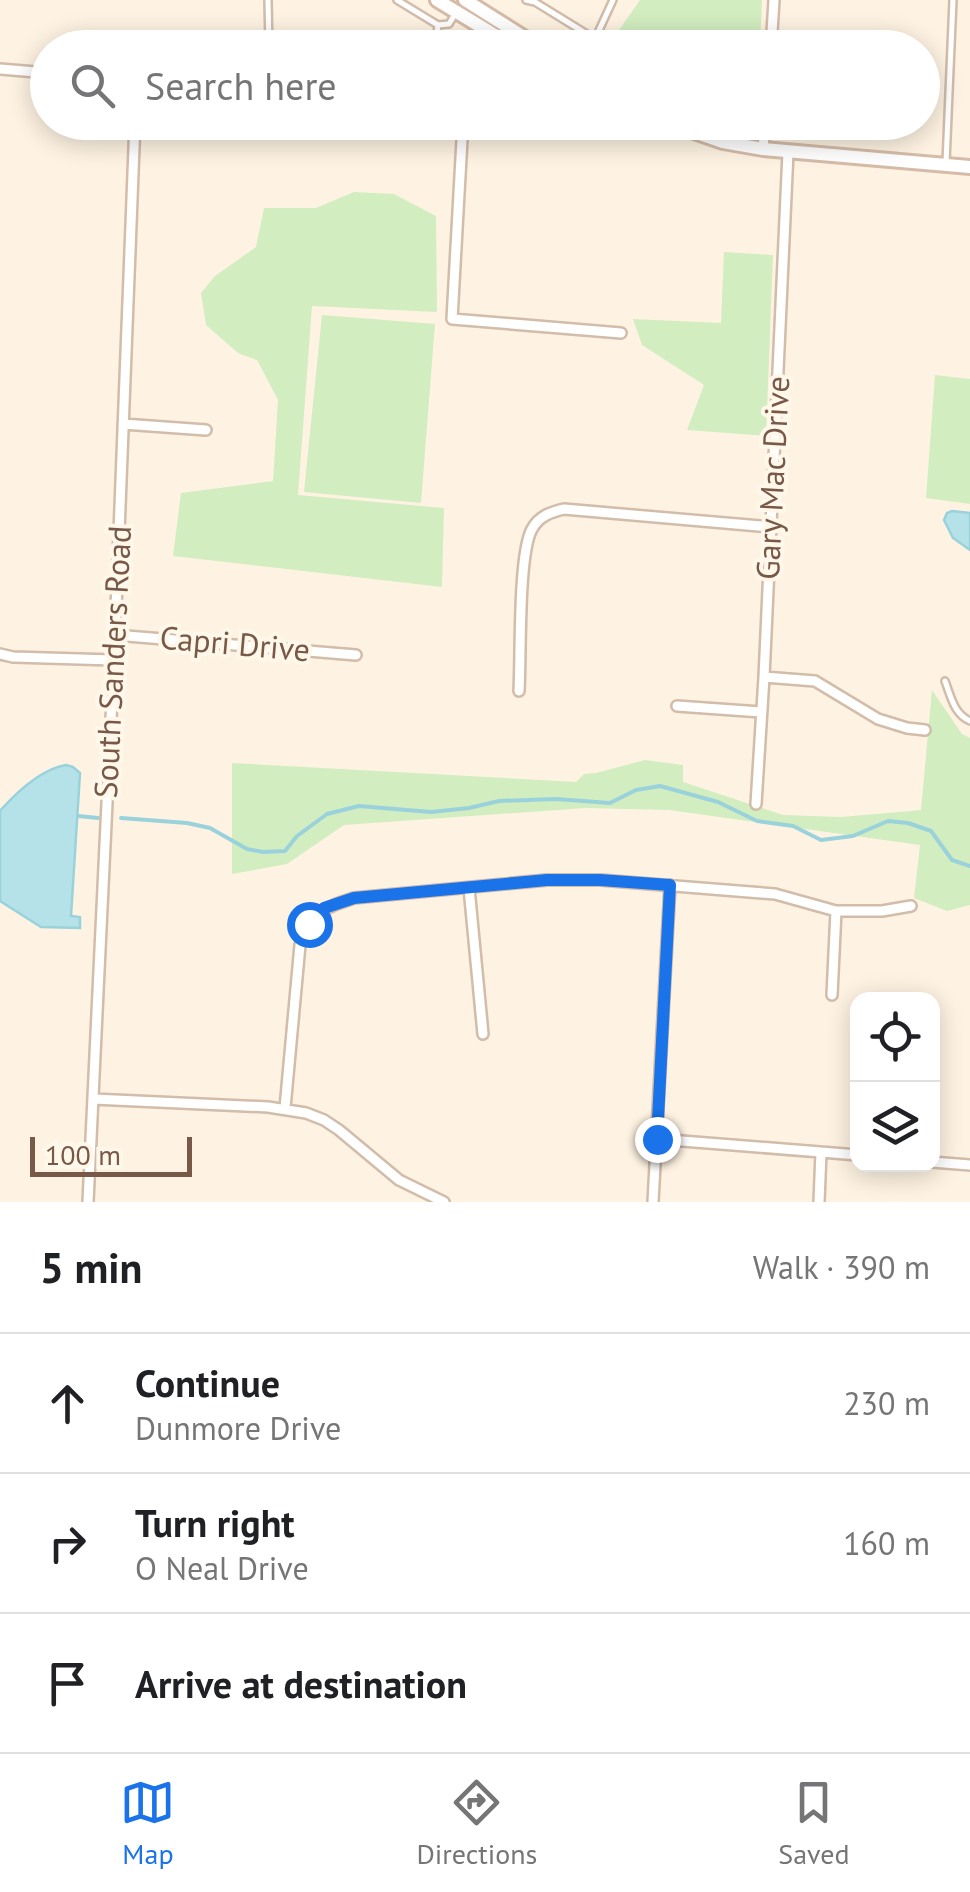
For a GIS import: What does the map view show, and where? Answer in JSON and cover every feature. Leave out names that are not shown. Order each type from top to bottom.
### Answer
[{"type":"street","points":[[438,0],[461,6],[507,30]]},
{"type":"street","points":[[772,30],[774,0]]},
{"type":"street","points":[[461,6],[492,30]]},
{"type":"street","points":[[0,70],[30,72]]},
{"type":"street","name":"South Sanders Road","points":[[88,1202],[135,140]]},
{"type":"street","points":[[462,140],[452,319],[621,333]]},
{"type":"street","points":[[717,140],[763,150],[970,167]]},
{"type":"street","points":[[763,150],[764,140]]},
{"type":"street","name":"Gary Mac Drive","points":[[756,804],[788,152]]},
{"type":"street","points":[[123,424],[206,430]]},
{"type":"street","points":[[519,691],[524,556],[533,527],[551,512],[771,527]]},
{"type":"street","name":"Capri Drive","points":[[115,635],[356,655]]},
{"type":"street","name":"Capri Drive","points":[[0,654],[113,660]]},
{"type":"street","points":[[764,677],[814,681],[878,718],[925,730]]},
{"type":"street","points":[[677,706],[761,712]]},
{"type":"street","points":[[285,1108],[300,945],[309,924],[324,908],[354,898],[547,880],[600,880],[776,894],[836,911],[882,911],[911,906]]},
{"type":"street","points":[[653,1202],[670,885]]},
{"type":"street","points":[[469,888],[482,1034]]},
{"type":"street","points":[[832,995],[836,911]]},
{"type":"street","points":[[93,1099],[285,1108],[324,1120],[399,1180],[444,1202]]},
{"type":"street","points":[[657,1139],[850,1154]]},
{"type":"street","points":[[819,1202],[821,1152]]},
{"type":"street","points":[[940,1163],[970,1166]]},
{"type":"lane","points":[[268,0],[269,30]]},
{"type":"lane","points":[[397,0],[438,25],[449,24],[461,6]]},
{"type":"lane","points":[[526,0],[535,1],[581,30]]},
{"type":"lane","points":[[599,30],[613,0]]},
{"type":"lane","points":[[946,165],[953,0]]},
{"type":"lane","points":[[437,30],[438,25]]},
{"type":"lane","points":[[945,681],[955,708],[970,722]]},
{"type":"green space","points":[[640,0],[762,0],[761,30],[619,30]]},
{"type":"green space","points":[[354,192],[394,194],[436,216],[437,312],[312,306],[298,495],[444,508],[442,587],[173,556],[181,493],[273,481],[278,400],[257,360],[238,353],[206,325],[201,293],[215,276],[256,247],[264,208],[316,208]]},
{"type":"green space","points":[[724,252],[773,255],[766,436],[687,430],[704,385],[642,345],[633,319],[721,323]]},
{"type":"green space","points":[[322,315],[435,324],[421,503],[304,492]]},
{"type":"green space","points":[[935,375],[970,379],[970,504],[926,498]]},
{"type":"green space","points":[[932,690],[962,734],[970,738],[970,905],[947,911],[914,898],[920,845],[669,810],[586,808],[344,825],[287,864],[232,874],[232,763],[576,782],[584,774],[645,760],[683,765],[683,782],[783,815],[841,817],[921,810]]},
{"type":"water","points":[[952,511],[970,513],[970,550],[953,538],[944,520]]},
{"type":"water","points":[[66,765],[80,773],[71,916],[80,917],[80,928],[41,927],[0,901],[0,811],[38,777]]},
{"type":"waterway","points":[[121,818],[187,823],[210,828],[247,849],[285,851],[297,836],[327,814],[359,806],[431,812],[499,801],[556,799],[610,803],[636,790],[660,786],[718,802],[757,821],[793,826],[821,840],[853,836],[888,821],[908,823],[931,831],[952,860],[970,866]]},
{"type":"waterway","points":[[78,816],[98,818]]},
{"type":"route","points":[[309,924],[324,908],[354,898],[547,880],[670,885],[657,1139]]}]
